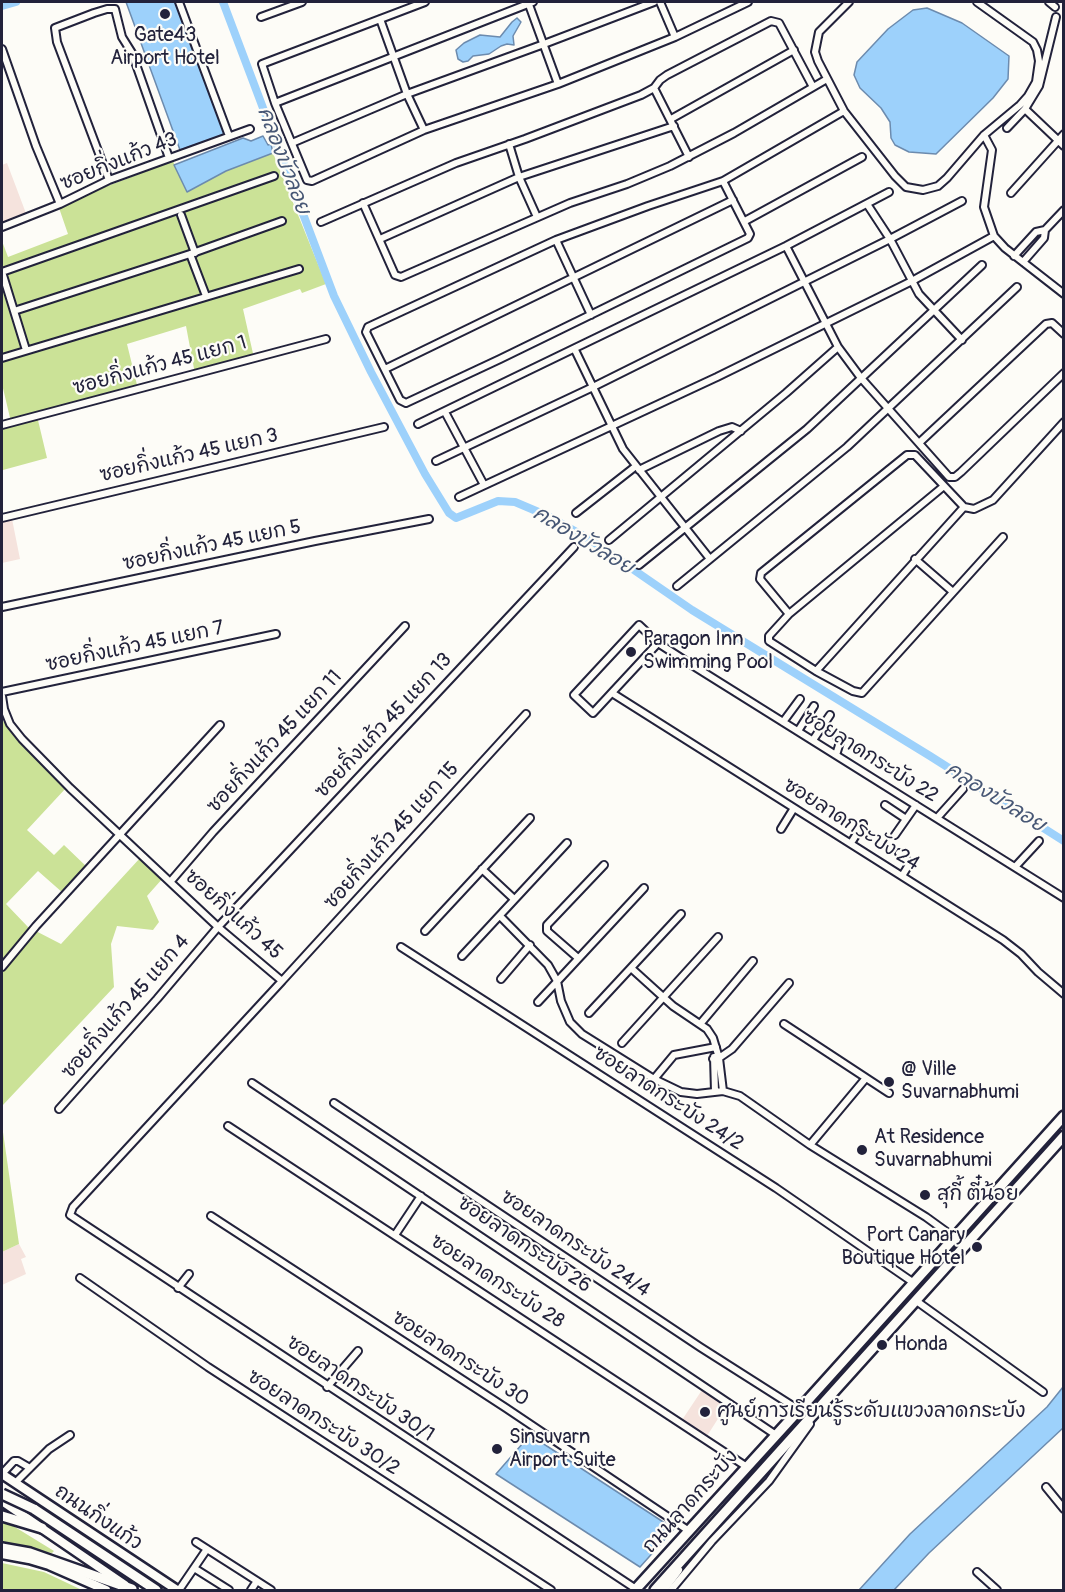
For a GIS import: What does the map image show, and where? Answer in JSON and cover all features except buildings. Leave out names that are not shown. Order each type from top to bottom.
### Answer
[{"type":"main road","name":"ถนนลาดกระบัง","points":[[635,1590],[1064,1116]]},
{"type":"main road","name":"ถนนลาดกระบัง","points":[[655,1590],[1064,1136]]},
{"type":"main road","points":[[835,1369],[846,1377]]},
{"type":"main road","name":"ถนนกิ่งแก้ว","points":[[2,1474],[178,1590]]},
{"type":"main road","points":[[10,1506],[19,1508],[23,1506],[26,1498],[24,1489]]},
{"type":"main road","points":[[2,1494],[34,1509],[156,1590]]},
{"type":"main road","name":"ถนนกิ่งแก้ว","points":[[2,1501],[133,1590]]},
{"type":"main road","points":[[2,1516],[42,1528]]},
{"type":"main road","points":[[2,1548],[30,1553],[133,1590]]},
{"type":"main road","points":[[2,1554],[49,1565],[106,1590]]},
{"type":"main road","points":[[663,1590],[686,1557]]},
{"type":"street","points":[[179,2],[229,136]]},
{"type":"street","points":[[261,17],[302,2]]},
{"type":"street","points":[[425,2],[262,64],[275,103],[309,181],[424,130],[558,84],[675,37],[748,2]]},
{"type":"street","points":[[275,103],[530,2],[558,84]]},
{"type":"street","points":[[292,143],[407,94],[654,2]]},
{"type":"street","points":[[660,2],[675,37]]},
{"type":"street","points":[[849,2],[819,32],[815,52],[844,111],[899,180],[906,187],[917,190],[938,186],[984,135],[1020,105],[1036,82],[1039,61],[1033,42],[976,2]]},
{"type":"street","points":[[986,8],[990,2]]},
{"type":"street","points":[[1049,2],[1055,7]]},
{"type":"street","points":[[109,180],[57,42],[55,28],[94,13],[115,9],[122,37],[132,53],[169,158]]},
{"type":"street","points":[[1007,128],[1025,110],[1039,86],[1056,17]]},
{"type":"street","points":[[380,19],[407,94],[424,130]]},
{"type":"street","points":[[321,222],[456,163],[630,99],[654,88],[667,75],[771,21],[779,23],[813,87]]},
{"type":"street","points":[[671,119],[794,50]]},
{"type":"street","points":[[2,51],[36,146],[60,204]]},
{"type":"street","points":[[363,203],[395,274],[401,278],[570,203],[648,176],[689,157],[827,79]]},
{"type":"street","points":[[654,88],[689,157]]},
{"type":"street","points":[[1025,110],[1061,143]]},
{"type":"street","points":[[723,181],[745,221],[750,234],[748,238],[406,402],[400,400],[366,332],[368,327],[556,240],[723,181],[844,111]]},
{"type":"street","points":[[380,239],[519,177],[674,126]]},
{"type":"street","name":"ซอยกิ่งแก้ว 43","points":[[2,227],[60,204],[109,180],[250,129]]},
{"type":"street","points":[[1011,193],[1061,143],[1064,134]]},
{"type":"street","points":[[984,135],[992,150],[984,207],[994,236],[1014,255],[1064,294]]},
{"type":"street","points":[[509,144],[519,177],[537,217]]},
{"type":"street","points":[[745,221],[862,157]]},
{"type":"street","points":[[26,350],[2,272],[274,176]]},
{"type":"street","points":[[418,424],[575,350],[786,246],[889,192]]},
{"type":"street","points":[[385,369],[733,200]]},
{"type":"street","points":[[436,461],[593,387],[962,201]]},
{"type":"street","points":[[867,204],[890,239],[919,294],[962,340]]},
{"type":"street","points":[[1023,262],[1044,238],[1045,230],[1064,210]]},
{"type":"street","points":[[181,215],[206,297]]},
{"type":"street","points":[[14,311],[193,254],[282,221]]},
{"type":"street","points":[[1014,255],[1036,231],[1045,230]]},
{"type":"street","points":[[459,497],[612,427],[825,324],[912,281],[994,236]]},
{"type":"street","points":[[556,240],[591,315]]},
{"type":"street","points":[[786,246],[838,347],[861,378],[949,477],[955,477],[1064,373]]},
{"type":"street","points":[[639,565],[807,429],[982,265]]},
{"type":"street","points":[[2,358],[299,269]]},
{"type":"street","points":[[677,586],[848,447],[1017,287]]},
{"type":"street","points":[[919,443],[1046,324],[1052,323],[1064,334]]},
{"type":"street","name":"ซอยกิ่งแก้ว 45 แยก 1","points":[[2,425],[326,339]]},
{"type":"street","points":[[609,540],[800,382],[838,347]]},
{"type":"street","points":[[575,350],[622,448],[711,559]]},
{"type":"street","points":[[445,412],[484,485]]},
{"type":"street","points":[[789,614],[760,579],[761,573],[907,455],[915,455],[964,507],[974,509],[993,500],[1064,422]]},
{"type":"street","name":"ซอยกิ่งแก้ว 45 แยก 3","points":[[2,518],[384,427]]},
{"type":"street","points":[[576,513],[638,468],[719,431],[732,427],[741,431]]},
{"type":"street","points":[[944,486],[789,614],[768,636],[768,640],[853,691],[862,693],[1003,537]]},
{"type":"street","points":[[816,670],[964,507]]},
{"type":"street","name":"ซอยกิ่งแก้ว 45 แยก 5","points":[[2,607],[429,519]]},
{"type":"street","name":"ซอยกิ่งแก้ว 45 แยก 13","points":[[218,927],[574,547]]},
{"type":"street","points":[[915,559],[953,592]]},
{"type":"street","name":"ซอยลาดกระบัง 22","points":[[612,693],[593,713],[574,695],[639,625],[658,643],[1064,898]]},
{"type":"street","name":"ซอยกิ่งแก้ว 45 แยก 11","points":[[171,881],[405,626]]},
{"type":"street","name":"ซอยกิ่งแก้ว 45 แยก 7","points":[[2,694],[276,634]]},
{"type":"street","points":[[612,693],[658,643]]},
{"type":"street","name":"ซอยลาดกระบัง 24","points":[[612,693],[1014,948],[1064,994]]},
{"type":"street","name":"ซอยกิ่งแก้ว 45","points":[[2,694],[4,709],[10,724],[22,739],[70,788],[218,927],[282,981],[73,1207],[70,1213]]},
{"type":"street","points":[[783,722],[800,699]]},
{"type":"street","points":[[798,731],[814,706]]},
{"type":"street","name":"ซอยกิ่งแก้ว 45 แยก 15","points":[[282,981],[526,714]]},
{"type":"street","points":[[813,740],[830,715]]},
{"type":"street","points":[[2,968],[36,926],[220,724]]},
{"type":"street","points":[[836,754],[840,742],[837,737]]},
{"type":"street","points":[[937,818],[963,789]]},
{"type":"street","points":[[885,805],[906,819]]},
{"type":"street","points":[[896,835],[916,805]]},
{"type":"street","points":[[781,829],[794,808]]},
{"type":"street","points":[[425,931],[530,818]]},
{"type":"street","points":[[850,843],[863,824]]},
{"type":"street","points":[[1015,867],[1039,841]]},
{"type":"street","points":[[462,956],[567,843]]},
{"type":"street","points":[[899,853],[910,862],[902,876]]},
{"type":"street","points":[[578,958],[547,931],[547,925],[604,865]]},
{"type":"street","points":[[482,869],[514,899]]},
{"type":"street","points":[[538,1002],[644,888]]},
{"type":"street","points":[[589,1013],[681,914]]},
{"type":"street","points":[[500,916],[548,965],[557,981],[561,1001],[570,1022],[582,1034],[654,1079],[688,1094],[723,1091],[735,1093],[810,1145],[926,1217],[955,1238]]},
{"type":"street","name":"ซอยกิ่งแก้ว 45 แยก 4","points":[[59,1108],[218,927]]},
{"type":"street","points":[[622,1043],[718,937]]},
{"type":"street","points":[[501,979],[530,945]]},
{"type":"street","name":"ซอยลาดกระบัง 24/2","points":[[401,947],[776,1188],[914,1282]]},
{"type":"street","points":[[700,1023],[753,961]]},
{"type":"street","points":[[631,968],[682,1013],[700,1023],[711,1033],[723,1091]]},
{"type":"street","points":[[654,1079],[674,1055],[716,1054],[739,1042],[789,983]]},
{"type":"street","points":[[784,1024],[889,1093]]},
{"type":"street","points":[[715,1092],[716,1054]]},
{"type":"street","points":[[810,1145],[866,1078]]},
{"type":"street","name":"ซอยลาดกระบัง 26","points":[[252,1083],[776,1435]]},
{"type":"street","name":"ซอยลาดกระบัง 24/4","points":[[334,1103],[700,1347],[800,1410]]},
{"type":"street","name":"ซอยลาดกระบัง 28","points":[[228,1125],[747,1467]]},
{"type":"street","points":[[395,1235],[421,1196]]},
{"type":"street","name":"ซอยลาดกระบัง 30/1","points":[[70,1213],[178,1288],[635,1590]]},
{"type":"street","name":"ซอยลาดกระบัง 30","points":[[211,1216],[506,1408],[689,1531]]},
{"type":"street","points":[[178,1288],[189,1274]]},
{"type":"street","name":"ซอยลาดกระบัง 30/2","points":[[80,1278],[243,1390],[551,1590]]},
{"type":"street","points":[[915,1300],[1043,1392]]},
{"type":"street","points":[[327,1387],[358,1351]]},
{"type":"street","points":[[672,1590],[712,1541],[769,1481],[825,1400]]},
{"type":"street","points":[[15,1483],[49,1449],[70,1435]]},
{"type":"street","points":[[2,1474],[15,1461],[30,1468]]},
{"type":"street","points":[[1046,1487],[1064,1509]]},
{"type":"street","points":[[196,1542],[271,1590]]},
{"type":"street","points":[[178,1590],[207,1549]]},
{"type":"street","points":[[194,1568],[229,1590]]},
{"type":"street","points":[[977,1572],[997,1590]]},
{"type":"street","points":[[251,1590],[257,1581]]},
{"type":"shaded area","points":[[7,163],[27,216],[2,225],[2,165]]},
{"type":"shaded area","points":[[12,519],[20,559],[2,563],[2,521]]},
{"type":"shaded area","points":[[19,1244],[26,1257],[21,1259],[26,1274],[2,1285],[2,1252]]},
{"type":"shaded area","name":"ศูนย์การเรียนรู้ระดับแขวงลาดกระบัง","points":[[704,1387],[728,1403],[707,1436],[682,1420]]},
{"type":"green space","points":[[273,153],[326,284],[302,293],[300,289],[243,309],[254,358],[195,374],[186,326],[127,344],[138,389],[37,416],[47,458],[3,470],[2,425],[11,422],[2,384],[2,241],[8,257],[68,234],[58,205],[173,161],[187,192],[226,171]]},
{"type":"green space","points":[[2,720],[66,788],[27,830],[54,855],[64,845],[88,868],[63,893],[38,871],[6,904],[28,927],[61,944],[141,857],[163,878],[147,896],[159,922],[153,930],[117,926],[111,944],[114,987],[2,1106]]},
{"type":"green space","points":[[2,1125],[19,1244],[2,1252]]},
{"type":"green space","points":[[2,1521],[54,1551],[52,1553],[2,1544]]},
{"type":"green space","points":[[2,1563],[44,1572],[82,1590],[2,1590]]},
{"type":"water","points":[[126,2],[177,2],[226,134],[180,150]]},
{"type":"water","points":[[927,8],[962,23],[1009,56],[1008,79],[993,98],[936,154],[909,152],[895,145],[891,138],[890,122],[881,108],[860,88],[854,75],[857,62],[888,29],[913,10]]},
{"type":"water","points":[[517,18],[521,22],[513,36],[514,45],[501,46],[489,54],[473,56],[468,61],[463,62],[458,59],[456,50],[464,43],[480,35],[500,37]]},
{"type":"water","points":[[263,136],[268,145],[271,144],[273,153],[226,171],[187,192],[174,165],[243,138],[251,141]]},
{"type":"water","points":[[1063,1387],[1063,1428],[929,1553],[894,1590],[859,1590],[910,1534],[1047,1407]]},
{"type":"water","points":[[530,1435],[674,1529],[640,1567],[496,1474]]},
{"type":"waterway","points":[[2,6],[16,2]]},
{"type":"waterway","name":"คลองบัวลอย","points":[[223,2],[334,296],[425,474],[449,513],[456,518],[498,501],[515,502],[548,516],[589,539],[692,610],[1064,841]]},
{"type":"place","name":"Gate43 Airport Hotel","points":[[165,14]]},
{"type":"place","name":"Paragon Inn Swimming Pool","points":[[631,652]]},
{"type":"place","name":"@ Ville Suvarnabhumi","points":[[889,1082]]},
{"type":"place","name":"At Residence Suvarnabhumi","points":[[862,1150]]},
{"type":"place","name":"สุกี้ ตี๋น้อย","points":[[925,1195]]},
{"type":"place","name":"Port Canary Boutique Hotel","points":[[977,1247]]},
{"type":"place","name":"Honda","points":[[882,1345]]},
{"type":"place","name":"ศูนย์การเรียนรู้ระดับแขวงลาดกระบัง","points":[[705,1412]]},
{"type":"place","name":"Sinsuvarn Airport Suite","points":[[497,1449]]}]
